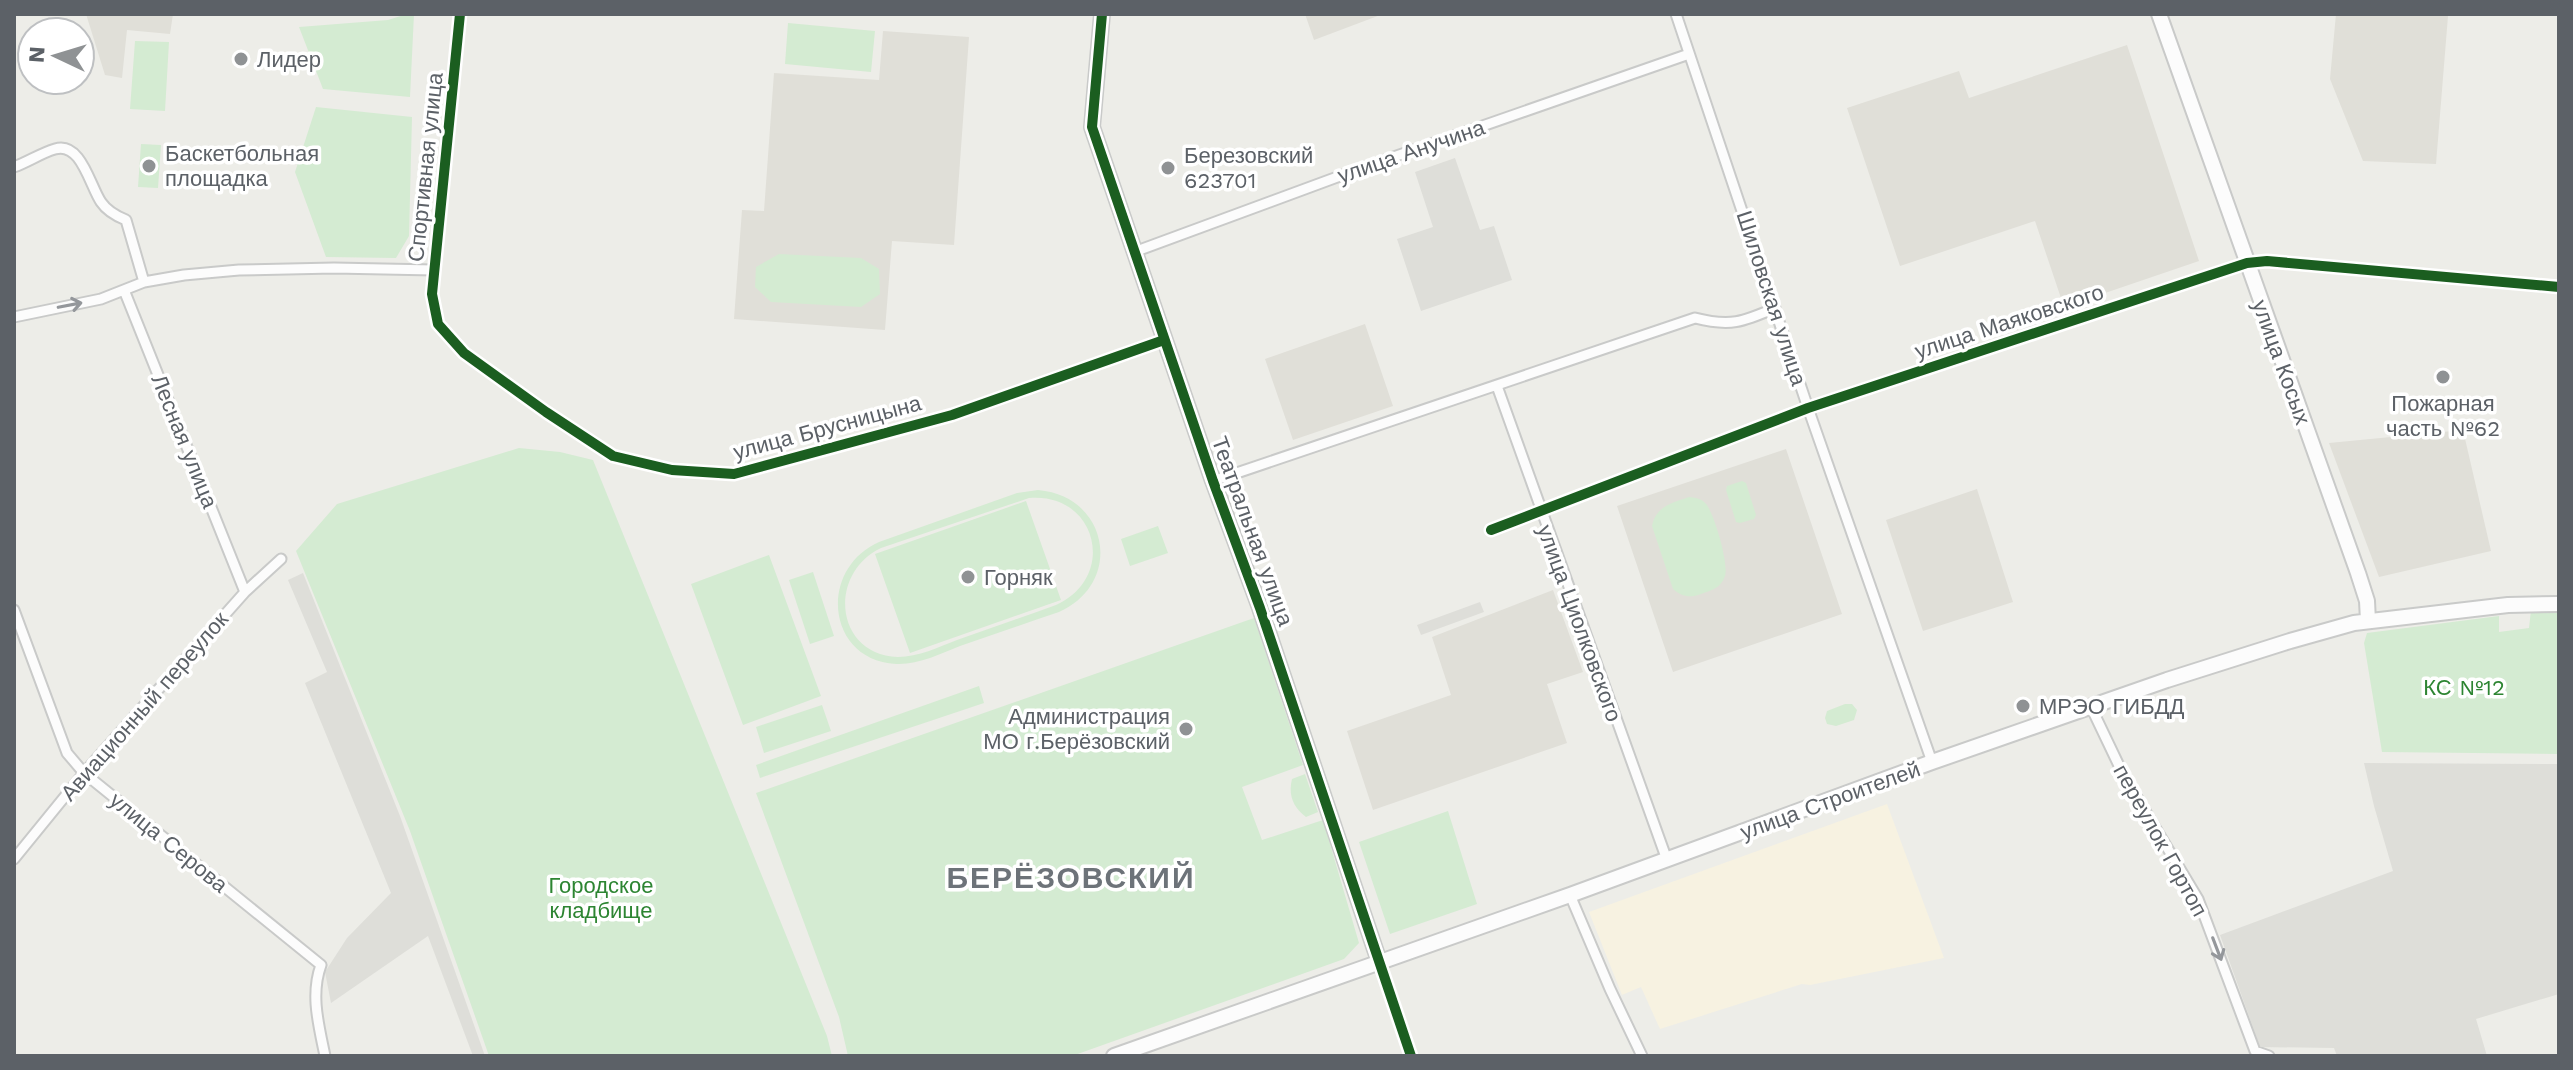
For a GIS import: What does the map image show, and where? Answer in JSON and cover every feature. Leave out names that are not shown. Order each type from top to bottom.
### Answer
[{"type":"street","name":"Спортивная улица","points":[[438,324],[432,294],[460,14]]},
{"type":"street","name":"Театральная улица","points":[[1102,14],[1092,127],[1213,481],[1260,608],[1411,1056]]},
{"type":"street","name":"Шиловская улица","points":[[1676,14],[1808,408],[1932,762]]},
{"type":"street","name":"улица Косых","points":[[2159,14],[2358,573],[2367,601],[2368,621]]},
{"type":"street","name":"улица Анучина","points":[[1134,252],[1359,169],[1689,54]]},
{"type":"street","points":[[14,167],[58,147],[77,155],[102,204],[113,215],[126,220],[144,282]]},
{"type":"street","name":"улица Маяковского","points":[[1491,530],[1808,408],[2247,263],[2267,261],[2559,287]]},
{"type":"street","points":[[14,317],[101,299],[144,282],[239,270],[434,270]]},
{"type":"street","name":"Лесная улица","points":[[124,290],[245,592]]},
{"type":"street","points":[[1213,481],[1695,318],[1717,324],[1738,323],[1775,308]]},
{"type":"street","name":"улица Брусницына","points":[[438,324],[464,353],[613,456],[672,470],[734,474],[952,415],[1164,340]]},
{"type":"street","name":"улица Циолковского","points":[[1497,386],[1667,860]]},
{"type":"street","name":"Авиационный переулок","points":[[14,859],[84,773],[245,592],[281,559]]},
{"type":"street","name":"улица Строителей","points":[[1114,1056],[1570,895],[1932,762],[2290,641],[2368,621],[2508,605],[2559,604]]},
{"type":"street","name":"улица Серова","points":[[14,610],[67,753],[84,773],[321,965],[315,997],[325,1056]]},
{"type":"street","name":"переулок Гортоп","points":[[2091,707],[2123,774],[2198,899],[2253,1054],[2269,1056]]},
{"type":"street","points":[[1570,895],[1642,1056]]},
{"type":"shaded area","points":[[173,14],[170,34],[127,30],[122,78],[105,75],[96,46],[96,16],[87,16]]},
{"type":"shaded area","points":[[1305,14],[1383,14],[1314,40]]},
{"type":"shaded area","points":[[2336,14],[2448,16],[2436,164],[2363,161],[2330,79]]},
{"type":"shaded area","points":[[883,31],[969,37],[954,245],[892,241],[885,330],[734,319],[742,210],[764,211],[774,73],[879,80]]},
{"type":"shaded area","points":[[2127,45],[2199,261],[2064,307],[2035,221],[1900,266],[1847,108],[1959,71],[1969,98]]},
{"type":"shaded area","points":[[1455,158],[1480,230],[1494,226],[1512,280],[1421,311],[1397,239],[1433,227],[1415,172]]},
{"type":"shaded area","points":[[1365,324],[1393,406],[1293,440],[1265,359]]},
{"type":"shaded area","points":[[2463,430],[2491,551],[2379,577],[2329,443]]},
{"type":"shaded area","points":[[1786,449],[1842,614],[1673,672],[1617,506]]},
{"type":"shaded area","points":[[1977,489],[2013,602],[1923,631],[1886,520]]},
{"type":"shaded area","points":[[303,573],[400,816],[485,1056],[473,1056],[428,936],[331,1003],[325,972],[347,938],[391,893],[305,683],[327,672],[288,580]]},
{"type":"shaded area","points":[[1553,590],[1583,672],[1547,684],[1567,743],[1373,810],[1347,731],[1451,695],[1432,637]]},
{"type":"shaded area","points":[[1480,602],[1484,612],[1421,635],[1417,625]]},
{"type":"shaded area","points":[[2364,763],[2559,764],[2559,994],[2476,1019],[2487,1056],[2337,1056],[2334,1048],[2260,1047],[2220,935],[2393,871]]},
{"type":"shaded area","points":[[1887,804],[1944,958],[1810,985],[1802,984],[1660,1029],[1641,987],[1622,995],[1589,912]]},
{"type":"green space","points":[[414,14],[410,97],[323,89],[299,27],[388,20]]},
{"type":"green space","points":[[788,23],[875,31],[871,72],[785,64]]},
{"type":"green space","points":[[135,41],[169,42],[165,111],[130,109]]},
{"type":"green space","points":[[316,107],[412,117],[409,236],[396,258],[326,257],[295,172]]},
{"type":"green space","name":"Баскетбольная площадка","points":[[141,144],[161,145],[158,188],[138,187]]},
{"type":"green space","points":[[779,254],[861,258],[879,269],[880,294],[861,307],[771,302],[755,287],[756,267]]},
{"type":"green space","name":"Городское кладбище","points":[[519,448],[560,452],[593,460],[827,1036],[832,1056],[489,1056],[410,831],[296,551],[337,504]]},
{"type":"green space","points":[[1742,481],[1746,483],[1756,515],[1754,519],[1740,523],[1736,522],[1726,490],[1727,486]]},
{"type":"green space","points":[[1038,490],[1062,496],[1080,508],[1093,524],[1100,542],[1100,562],[1093,582],[1080,599],[1059,612],[912,663],[896,664],[873,659],[855,647],[844,631],[838,612],[839,591],[846,572],[859,555],[879,542],[1017,493]],"holes":[[[1029,498],[1052,500],[1071,508],[1084,522],[1091,539],[1093,557],[1088,576],[1075,592],[1056,605],[906,657],[877,653],[861,643],[851,628],[846,612],[846,593],[852,576],[864,560],[881,548]]]},
{"type":"green space","points":[[1689,497],[1702,501],[1709,509],[1720,539],[1726,570],[1719,586],[1690,596],[1673,589],[1652,526],[1661,510]]},
{"type":"green space","name":"Горняк","points":[[1026,501],[1061,600],[910,653],[875,554]]},
{"type":"green space","points":[[1158,526],[1168,553],[1130,566],[1121,539]]},
{"type":"green space","points":[[769,555],[821,696],[743,725],[691,584]]},
{"type":"green space","points":[[813,572],[834,636],[810,644],[789,580]]},
{"type":"green space","name":"КС №12","points":[[2531,610],[2559,612],[2559,754],[2382,752],[2364,643],[2367,633],[2499,616],[2499,632],[2529,628]]},
{"type":"green space","points":[[1254,618],[1303,765],[1242,787],[1262,840],[1323,820],[1359,943],[1344,959],[1072,1056],[848,1056],[839,1017],[756,793]]},
{"type":"green space","points":[[979,686],[984,703],[760,778],[756,765]]},
{"type":"green space","points":[[1852,704],[1857,710],[1854,720],[1836,726],[1827,724],[1827,711]]},
{"type":"green space","points":[[822,705],[831,731],[764,753],[756,727]]},
{"type":"green space","points":[[1305,774],[1318,812],[1306,817],[1291,795],[1292,779]]},
{"type":"green space","points":[[1448,811],[1477,904],[1390,934],[1359,842]]},
{"type":"cycle path","points":[[460,14],[432,294],[438,324],[464,353],[613,456],[672,470],[734,474],[952,415],[1164,340]]},
{"type":"cycle path","points":[[1102,14],[1092,127],[1213,481],[1260,608],[1411,1056]]},
{"type":"cycle path","points":[[1491,530],[1808,408],[2247,263],[2267,261],[2559,287]]},
{"type":"place","name":"Лидер","points":[[241,59]]},
{"type":"place","name":"Баскетбольная площадка","points":[[149,166]]},
{"type":"place","name":"Березовский 623701","points":[[1168,168]]},
{"type":"place","name":"Пожарная часть №62","points":[[2443,377]]},
{"type":"place","name":"Горняк","points":[[968,577]]},
{"type":"place","name":"МРЭО ГИБДД","points":[[2023,706]]},
{"type":"place","name":"Администрация МО г.Берёзовский","points":[[1186,729]]},
{"type":"district","name":"БЕРЁЗОВСКИЙ","points":[[1071,878]]}]
